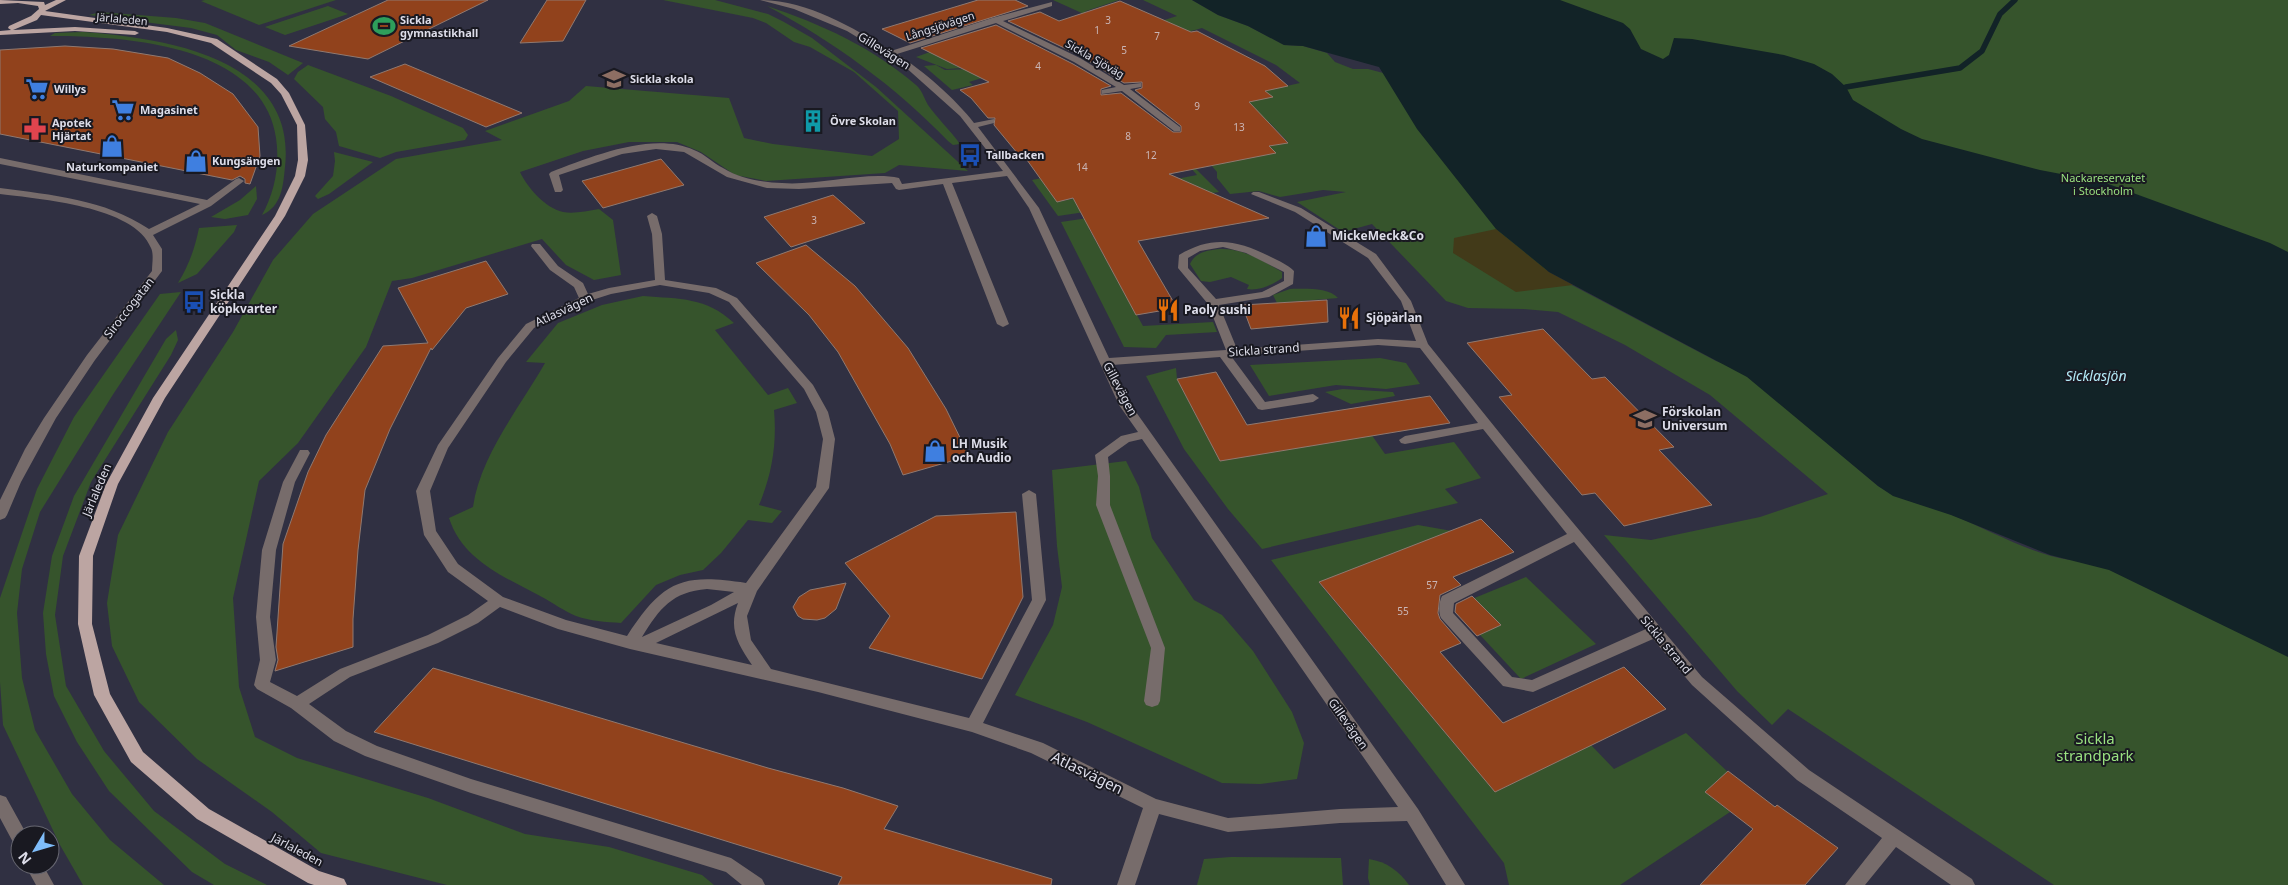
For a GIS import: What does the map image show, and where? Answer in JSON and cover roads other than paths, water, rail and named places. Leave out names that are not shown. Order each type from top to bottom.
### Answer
[{"type":"main road","points":[[0,2],[19,0]]},
{"type":"main road","name":"Järlaleden","points":[[19,0],[41,4],[42,11],[167,30],[214,41],[274,81],[285,93],[301,125],[303,160],[300,176],[280,216],[159,398],[112,484],[86,556],[85,624],[102,696],[137,758],[203,814],[314,877],[338,885]]},
{"type":"main road","points":[[0,32],[23,24],[62,0]]},
{"type":"main road","name":"Järlaleden","points":[[0,32],[75,29],[154,35],[238,58]]},
{"type":"street","name":"Gillevägen","points":[[764,0],[796,8],[850,29],[906,63],[930,82],[972,126],[1009,173],[1034,208],[1125,405],[1412,814],[1448,877],[1456,885]]},
{"type":"street","name":"Långsjövägen","points":[[889,54],[1049,4],[1044,0]]},
{"type":"street","name":"Sickla Sjöväg","points":[[995,20],[1078,60],[1122,88],[1177,129]]},
{"type":"street","points":[[1104,92],[1138,84]]},
{"type":"street","points":[[972,126],[992,121]]},
{"type":"street","points":[[558,190],[554,174],[612,155],[661,145],[688,150],[720,171],[767,185],[801,185],[878,179],[896,180],[899,187],[1009,173]]},
{"type":"street","points":[[0,161],[208,204]]},
{"type":"street","points":[[1,192],[71,202],[117,214],[137,222],[149,233],[208,204],[239,181]]},
{"type":"street","points":[[947,182],[1003,324]]},
{"type":"street","name":"Sickla strand","points":[[1256,194],[1298,210],[1372,256],[1406,301],[1423,345],[1486,425],[1697,681],[1803,775],[1966,885]]},
{"type":"street","points":[[652,216],[657,234],[660,282]]},
{"type":"street","name":"Siroccogatan","points":[[0,514],[12,484],[82,369],[157,271],[160,259],[149,233]]},
{"type":"street","points":[[1213,303],[1265,295],[1289,282],[1289,271],[1238,245],[1225,243],[1193,250],[1183,257],[1183,268],[1213,303],[1228,353],[1262,406],[1313,398]]},
{"type":"street","points":[[536,246],[554,268],[579,285],[585,299]]},
{"type":"street","name":"Atlasvägen","points":[[767,674],[744,641],[740,616],[750,590],[822,488],[829,439],[822,412],[809,388],[733,300],[712,290],[660,282],[609,291],[585,299],[530,326],[502,360],[442,448],[423,491],[429,532],[453,568],[498,600],[563,625],[634,644],[767,674],[973,726],[1037,748],[1153,805],[1228,826],[1340,816],[1412,814]]},
{"type":"street","name":"Sickla strand","points":[[1105,362],[1378,342],[1423,345]]},
{"type":"street","points":[[1405,440],[1486,425]]},
{"type":"street","points":[[1146,434],[1125,440],[1101,455],[1104,476],[1103,505],[1158,648],[1152,701]]},
{"type":"street","points":[[304,453],[289,482],[269,550],[263,617],[268,660],[262,685],[297,704],[340,736],[371,751],[471,786],[731,866],[756,885]]},
{"type":"street","points":[[973,726],[1039,600],[1029,494]]},
{"type":"street","points":[[1576,535],[1447,600],[1446,614],[1508,682],[1533,686],[1656,631]]},
{"type":"street","points":[[634,644],[653,606],[662,598],[678,589],[698,583],[710,582],[750,590]]},
{"type":"street","name":"Atlasvägen","points":[[634,644],[716,609],[750,590]]},
{"type":"street","points":[[297,704],[345,674],[433,640],[473,619],[498,600]]},
{"type":"street","points":[[0,802],[12,825]]},
{"type":"street","points":[[1126,885],[1153,805]]},
{"type":"street","points":[[1854,885],[1894,836]]},
{"type":"water","name":"Sicklasjön","points":[[1192,0],[1560,0],[1623,23],[1630,29],[1641,49],[1663,59],[1669,55],[1674,38],[1692,39],[1784,55],[1814,64],[1832,74],[1846,87],[1853,100],[1901,129],[1922,139],[2040,170],[2103,182],[2270,243],[2288,252],[2288,657],[2109,570],[2050,555],[1951,515],[1893,496],[1878,486],[1747,377],[1549,272],[1496,229],[1417,129],[1379,67],[1303,46],[1284,45],[1248,26],[1218,15]]},
{"type":"waterway","points":[[1846,87],[1960,68],[1982,51],[2000,14],[2015,0]]},
{"type":"place","name":"Sickla gymnastikhall","points":[[384,26]]},
{"type":"place","name":"Sickla skola","points":[[614,79]]},
{"type":"place","name":"Willys","points":[[37,89]]},
{"type":"place","name":"Magasinet","points":[[123,110]]},
{"type":"place","name":"Övre Skolan","points":[[813,121]]},
{"type":"place","name":"Apotek Hjärtat","points":[[35,129]]},
{"type":"place","name":"Naturkompaniet","points":[[112,146]]},
{"type":"place","name":"Tallbacken","points":[[970,155]]},
{"type":"place","name":"Kungsängen","points":[[196,161]]},
{"type":"place","name":"MickeMeck&Co","points":[[1316,236]]},
{"type":"place","name":"Sickla köpkvarter","points":[[194,302]]},
{"type":"place","name":"Paoly sushi","points":[[1168,310]]},
{"type":"place","name":"Sjöpärlan","points":[[1349,318]]},
{"type":"place","name":"Förskolan Universum","points":[[1645,419]]},
{"type":"place","name":"LH Musik och Audio","points":[[935,451]]},
{"type":"park label","name":"Nackareservatet i Stockholm","points":[[2103,184]]},
{"type":"park label","name":"Sickla strandpark","points":[[2095,748]]}]
